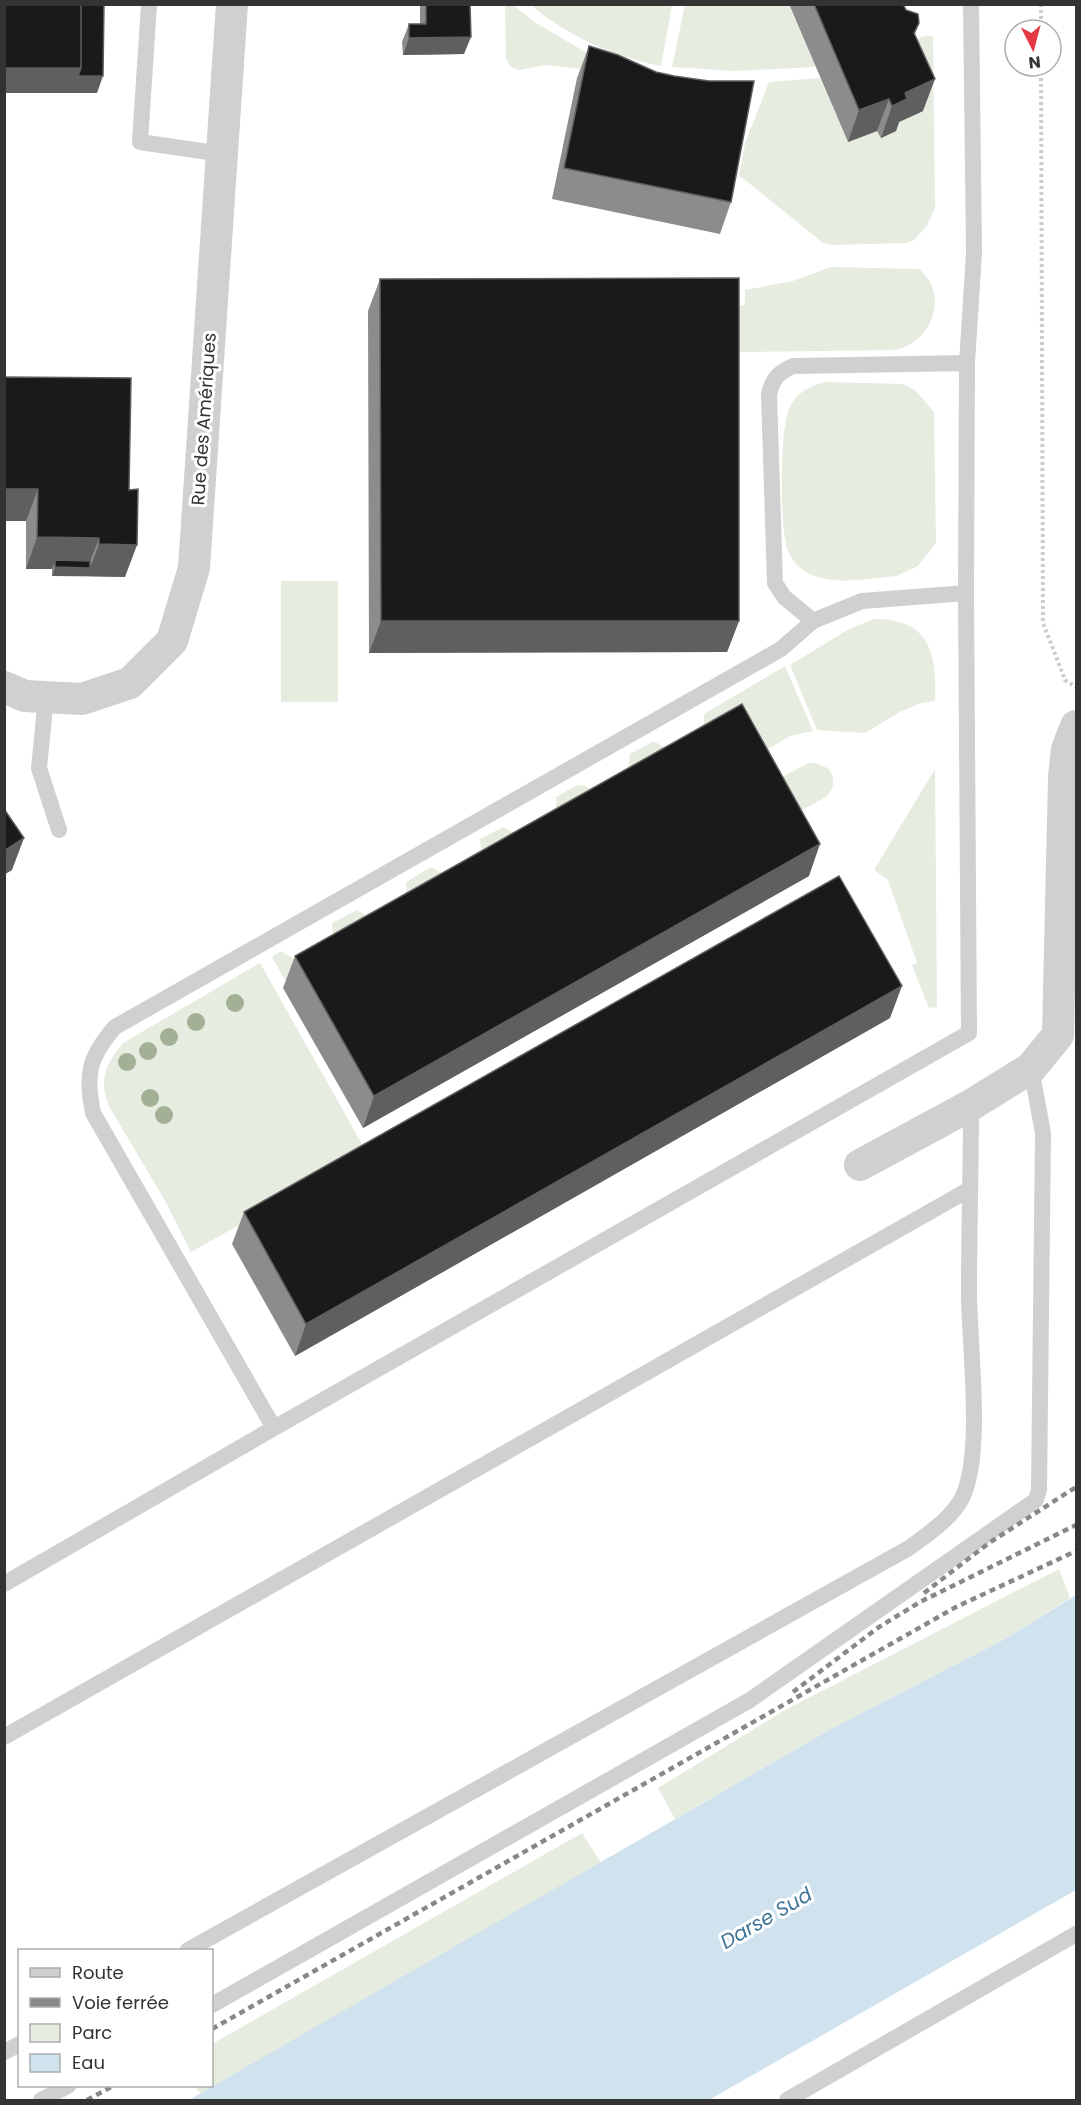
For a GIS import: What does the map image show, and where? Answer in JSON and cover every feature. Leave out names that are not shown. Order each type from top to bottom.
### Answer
[{"type":"street","name":"Rue des Amériques","points":[[4,687],[25,696],[82,699],[130,683],[172,640],[194,568],[232,4]]},
{"type":"street","points":[[860,1165],[971,1105],[1031,1068],[1058,1035],[1064,777],[1066,749],[1077,726]]},
{"type":"lane","points":[[148,4],[140,142],[222,154]]},
{"type":"lane","points":[[4,1584],[969,1033],[966,593],[967,363],[974,253],[971,4]]},
{"type":"lane","points":[[813,621],[784,597],[775,583],[769,394],[773,380],[780,372],[793,366],[967,363]]},
{"type":"lane","points":[[274,1428],[93,1113],[88,1090],[90,1067],[98,1047],[115,1027],[781,649],[813,621],[862,601],[966,593]]},
{"type":"lane","points":[[46,697],[39,768],[59,830]]},
{"type":"lane","points":[[213,2004],[750,1700],[1036,1500],[1039,1490],[1043,1133],[1031,1068]]},
{"type":"lane","points":[[190,1949],[909,1548],[941,1525],[962,1499],[973,1448],[969,1294],[971,1105]]},
{"type":"lane","points":[[4,1737],[970,1189]]},
{"type":"lane","points":[[787,2100],[1077,1934]]},
{"type":"lane","points":[[4,2052],[18,2045]]},
{"type":"lane","points":[[41,2100],[64,2087]]},
{"type":"path","points":[[1041,78],[1043,623],[1065,680],[1077,687]]},
{"type":"green space","points":[[685,4],[789,5],[816,67],[735,71],[672,67]]},
{"type":"green space","points":[[505,5],[513,5],[536,23],[587,53],[584,69],[545,65],[519,70],[511,67],[506,59]]},
{"type":"green space","points":[[531,5],[672,5],[661,66],[626,57],[592,44],[560,26]]},
{"type":"green space","points":[[924,36],[933,36],[935,208],[927,226],[914,240],[907,243],[831,245],[823,243],[739,175],[745,143],[769,82],[820,78],[848,142],[877,131],[914,40]]},
{"type":"green space","points":[[831,267],[919,269],[928,279],[934,291],[935,304],[927,328],[908,346],[895,350],[738,352],[737,306],[745,305],[745,290],[793,281]]},
{"type":"green space","points":[[825,382],[903,384],[915,390],[934,412],[936,543],[918,566],[896,576],[850,580],[816,577],[794,562],[788,552],[782,498],[782,455],[786,418],[790,407],[800,394]]},
{"type":"green space","points":[[281,581],[338,581],[338,702],[281,702]]},
{"type":"green space","points":[[874,619],[907,625],[918,632],[926,642],[934,668],[935,701],[921,703],[900,712],[865,733],[817,730],[790,665],[849,629]]},
{"type":"green space","points":[[785,666],[813,731],[790,736],[745,763],[704,749],[704,714]]},
{"type":"green space","points":[[654,741],[685,761],[625,795],[630,754]]},
{"type":"green space","points":[[809,763],[816,763],[829,769],[833,780],[831,790],[826,797],[778,823],[759,789]]},
{"type":"green space","points":[[935,769],[937,1007],[929,1008],[912,965],[917,963],[888,880],[874,870]]},
{"type":"green space","points":[[577,785],[585,786],[604,800],[557,833],[556,797]]},
{"type":"green space","points":[[503,827],[536,845],[484,875],[480,839]]},
{"type":"green space","points":[[431,867],[464,886],[408,918],[406,882]]},
{"type":"green space","points":[[357,910],[387,929],[335,959],[332,923]]},
{"type":"green space","points":[[281,951],[313,971],[288,985],[272,957]]},
{"type":"green space","points":[[260,963],[367,1153],[191,1252],[164,1199],[110,1108],[104,1089],[105,1073],[123,1043]]},
{"type":"green space","points":[[1059,1569],[1070,1598],[1005,1639],[831,1729],[675,1819],[658,1788],[785,1710]]},
{"type":"green space","points":[[582,1833],[601,1863],[201,2094],[196,2087],[213,2087],[213,2043]]},
{"type":"water","name":"Darse Sud","points":[[1076,1595],[1076,1890],[709,2100],[189,2100],[831,1729],[1005,1639]]},
{"type":"building","points":[[4,4],[81,4],[81,68],[4,68]]},
{"type":"building","points":[[81,4],[104,4],[103,76],[78,76],[81,68]]},
{"type":"building","points":[[426,4],[470,4],[471,37],[409,38],[409,24],[426,24]]},
{"type":"building","points":[[814,4],[903,4],[906,10],[918,14],[919,23],[914,33],[935,79],[905,93],[907,99],[892,106],[889,99],[859,110]]},
{"type":"building","points":[[589,46],[618,55],[656,72],[674,76],[709,81],[754,81],[731,202],[564,168]]},
{"type":"building","points":[[739,278],[739,621],[381,621],[380,279]]},
{"type":"building","points":[[4,377],[131,378],[129,490],[138,489],[137,545],[99,544],[99,538],[37,537],[38,489],[4,489]]},
{"type":"building","points":[[55,560],[90,561],[90,568],[55,567]]},
{"type":"building","points":[[742,704],[820,844],[374,1096],[295,956]]},
{"type":"building","points":[[4,809],[24,838],[4,851]]},
{"type":"building","points":[[839,876],[902,986],[306,1324],[244,1212]]},
{"type":"railway","points":[[924,1593],[989,1543],[1076,1487]]},
{"type":"railway","points":[[793,1692],[879,1627],[920,1602],[1076,1525]]},
{"type":"railway","points":[[213,2028],[956,1607],[1076,1551]]},
{"type":"railway","points":[[87,2100],[111,2087]]}]
